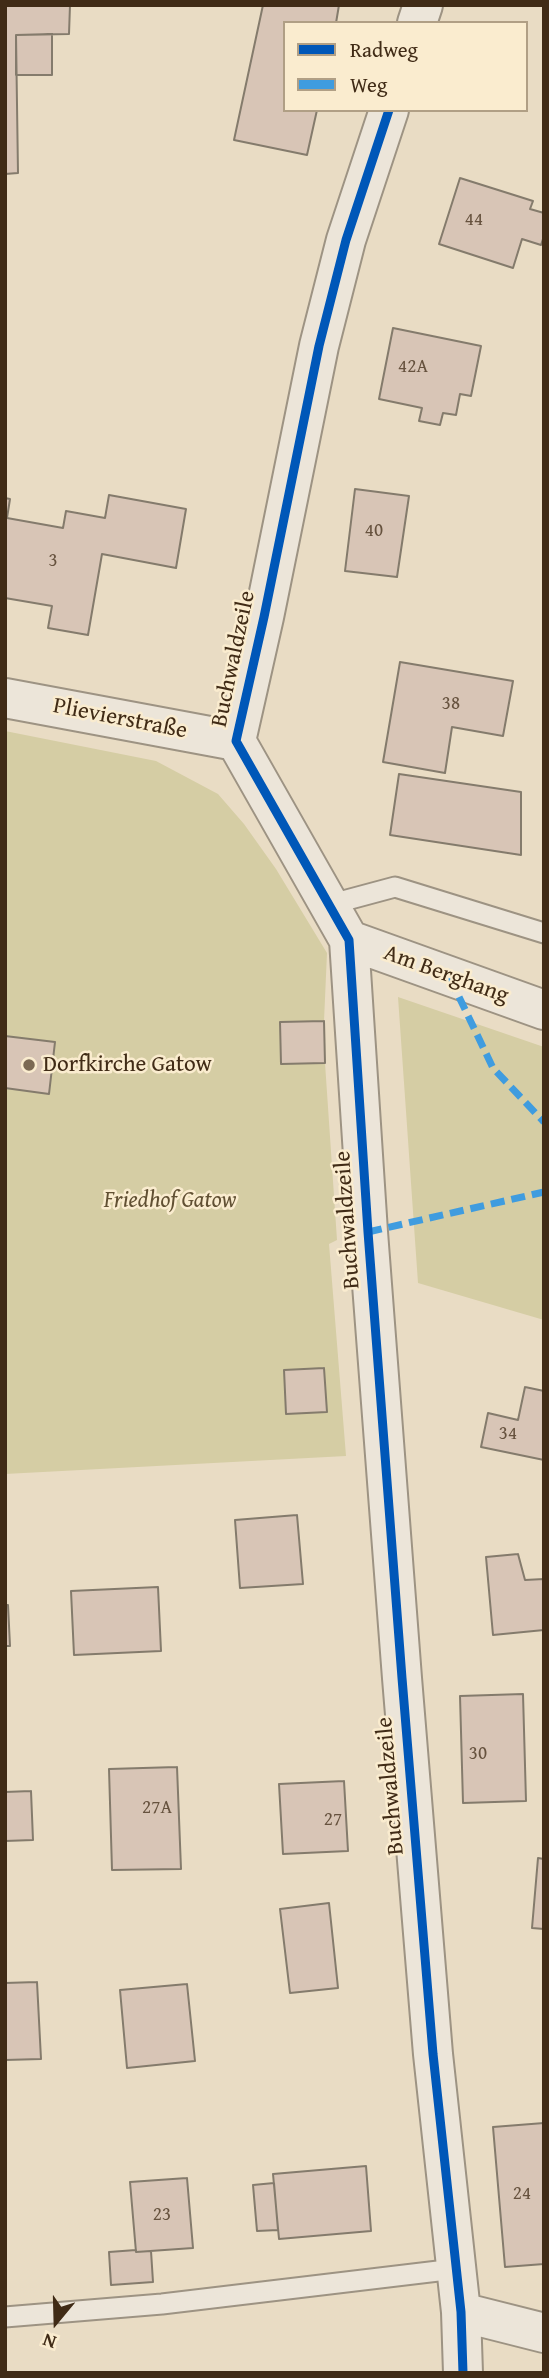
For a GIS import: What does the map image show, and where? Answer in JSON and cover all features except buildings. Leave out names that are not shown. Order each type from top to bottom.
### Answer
[{"type":"street","name":"Buchwaldzeile","points":[[388,112],[346,240],[319,346],[236,741],[349,940],[403,1692],[433,2054],[461,2312],[463,2373]]},
{"type":"street","name":"Plievierstraße","points":[[5,698],[236,741]]},
{"type":"street","name":"Am Berghang","points":[[349,940],[544,1010]]},
{"type":"street","points":[[461,2312],[544,2333]]},
{"type":"lane","points":[[328,905],[395,887],[544,933]]},
{"type":"lane","points":[[5,2317],[162,2304],[456,2269]]},
{"type":"green space","name":"Friedhof Gatow","points":[[5,731],[156,761],[218,794],[244,824],[276,869],[327,953],[325,1063],[337,1240],[329,1244],[346,1456],[5,1474]]},
{"type":"green space","points":[[398,997],[544,1047],[544,1320],[418,1283]]},
{"type":"marked path","points":[[450,978],[493,1068],[544,1122]]},
{"type":"marked path","points":[[368,1232],[544,1192]]},
{"type":"cycle path","points":[[388,112],[346,240],[319,346],[236,741],[349,940],[402,1678],[433,2054],[461,2312],[463,2373]]},
{"type":"place","name":"Dorfkirche Gatow","points":[[29,1065]]}]
